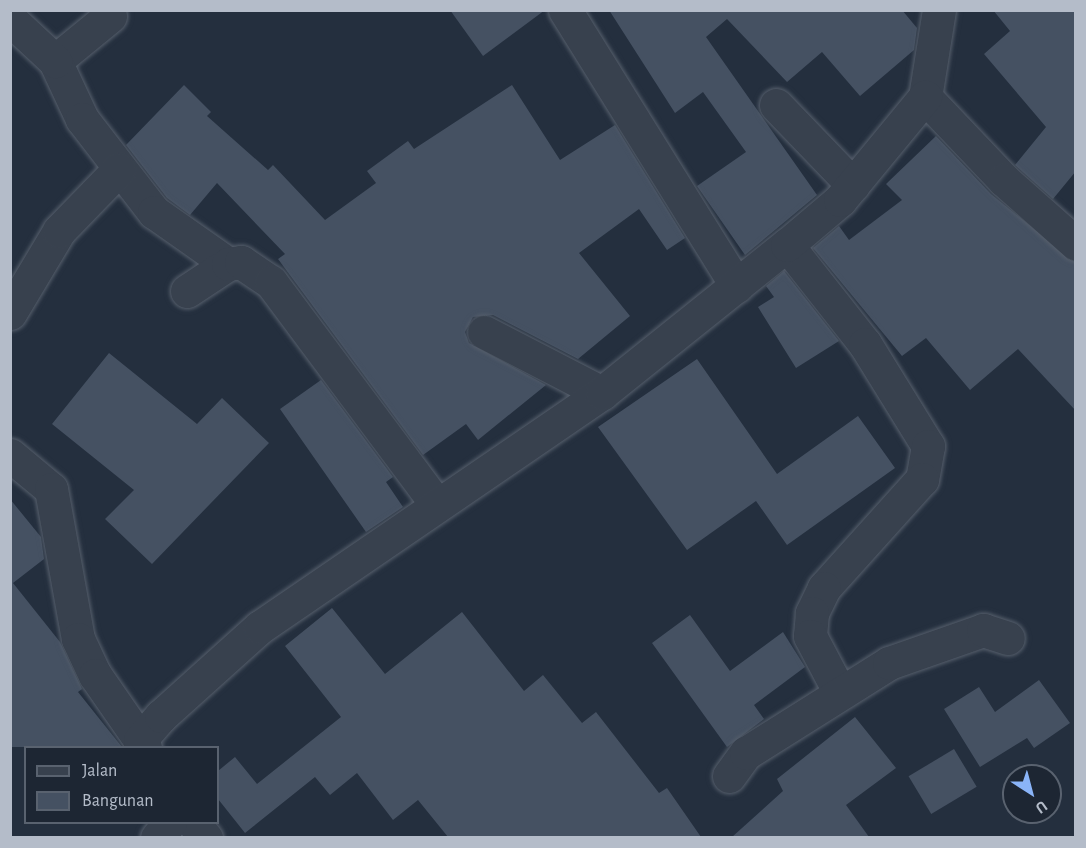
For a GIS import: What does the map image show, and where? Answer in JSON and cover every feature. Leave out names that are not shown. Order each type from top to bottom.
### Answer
[{"type":"street","points":[[566,10],[737,286]]},
{"type":"street","points":[[10,455],[51,489],[78,639],[106,693],[142,744],[260,627],[436,503],[602,393],[787,245],[853,185],[925,97],[939,10]]},
{"type":"street","points":[[55,61],[110,16]]},
{"type":"street","points":[[10,19],[55,61],[82,119],[154,212],[228,264],[254,267],[271,282],[436,503]]},
{"type":"street","points":[[925,97],[1004,180],[1076,244]]},
{"type":"street","points":[[776,105],[853,185]]},
{"type":"street","points":[[10,313],[59,231],[119,169]]},
{"type":"street","points":[[787,245],[865,344],[928,446],[922,479],[824,588],[812,613],[810,636],[840,693]]},
{"type":"street","points":[[187,291],[228,264]]},
{"type":"street","points":[[484,332],[602,393]]},
{"type":"street","points":[[729,776],[746,753],[840,693],[933,644],[983,630],[1008,638]]},
{"type":"street","points":[[157,837],[169,824]]},
{"type":"street","points":[[195,824],[207,837]]},
{"type":"building","points":[[450,10],[545,10],[483,56]]},
{"type":"building","points":[[609,10],[902,10],[917,28],[914,50],[860,96],[822,52],[787,82],[727,19],[706,37],[817,195],[745,255],[697,186],[746,152],[703,92],[675,113]]},
{"type":"building","points":[[993,10],[1076,10],[1076,171],[1053,199],[1015,165],[1046,127],[984,54],[1010,31]]},
{"type":"building","points":[[184,85],[211,112],[207,116],[268,170],[273,165],[325,220],[376,183],[367,171],[408,141],[414,149],[512,85],[560,160],[615,125],[685,238],[667,250],[639,209],[579,253],[630,316],[578,359],[493,315],[473,317],[465,332],[469,343],[546,385],[478,440],[466,424],[423,455],[278,259],[285,254],[217,183],[190,215],[167,198],[126,145]]},
{"type":"building","points":[[936,136],[991,194],[1076,263],[1076,411],[1018,349],[970,390],[926,338],[902,356],[813,248],[839,226],[849,240],[902,200],[886,184]]},
{"type":"building","points":[[784,271],[839,341],[796,368],[758,307],[774,297],[766,286]]},
{"type":"building","points":[[109,353],[197,424],[222,398],[269,443],[152,564],[105,519],[134,490],[52,424]]},
{"type":"building","points":[[697,359],[777,474],[858,416],[895,468],[787,545],[756,501],[687,550],[598,427]]},
{"type":"building","points":[[321,380],[393,477],[386,482],[403,507],[366,532],[280,409]]},
{"type":"building","points":[[10,499],[41,537],[44,559],[13,583],[60,642],[82,689],[78,692],[121,746],[10,747]]},
{"type":"building","points":[[332,608],[385,674],[462,612],[524,691],[543,675],[582,723],[596,712],[659,793],[667,788],[701,837],[448,837],[418,800],[393,820],[357,773],[330,795],[315,777],[245,833],[219,800],[219,770],[235,757],[257,784],[341,717],[285,646]]},
{"type":"building","points":[[690,615],[730,671],[783,632],[805,667],[754,705],[764,719],[727,747],[652,643]]},
{"type":"building","points":[[1039,680],[1070,723],[1034,748],[1027,738],[980,767],[944,709],[979,687],[995,712]]},
{"type":"building","points":[[855,717],[896,768],[846,805],[869,837],[732,837],[783,791],[777,779]]},
{"type":"building","points":[[954,749],[977,787],[931,814],[909,776]]}]
